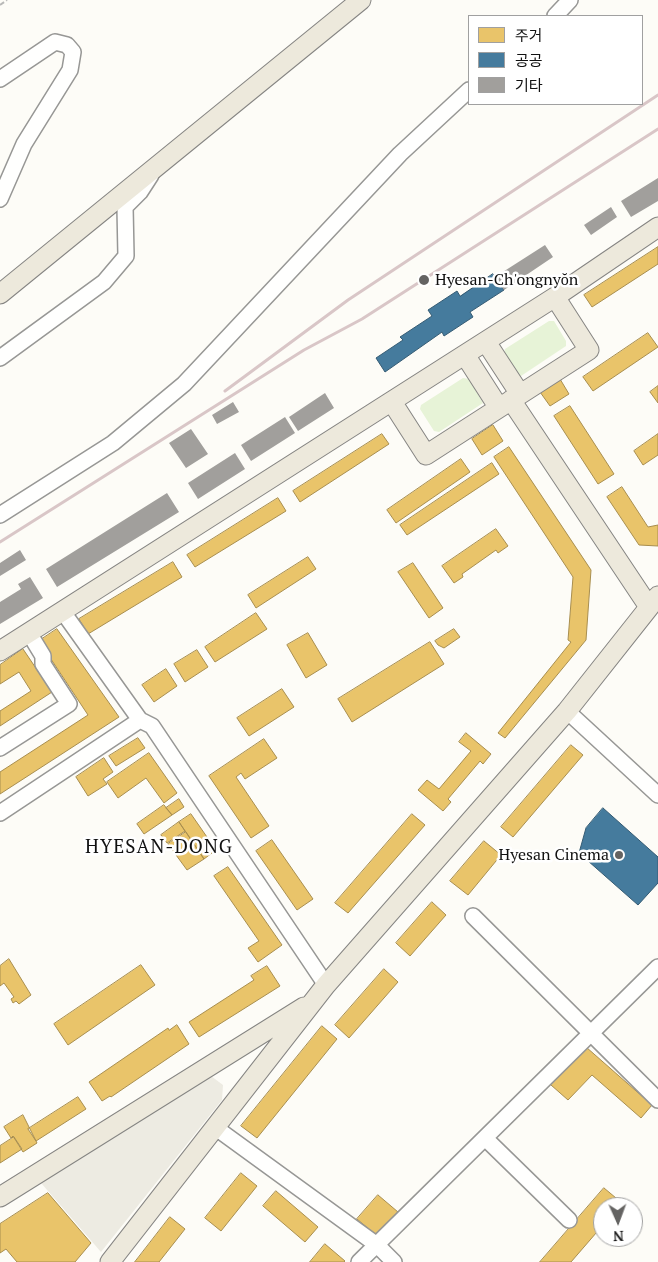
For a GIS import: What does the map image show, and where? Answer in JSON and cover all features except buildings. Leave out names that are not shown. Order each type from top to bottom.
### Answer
[{"type":"main road","points":[[0,294],[361,0]]},
{"type":"main road","points":[[0,651],[486,342],[658,227]]},
{"type":"main road","points":[[392,402],[426,455],[510,401],[589,350],[555,297]]},
{"type":"main road","points":[[486,342],[510,401]]},
{"type":"main road","points":[[110,1262],[321,992],[566,711],[653,602],[510,401],[465,355]]},
{"type":"main road","points":[[0,1197],[321,992]]},
{"type":"street","points":[[556,15],[570,0]]},
{"type":"street","points":[[0,79],[55,42],[67,45],[73,52],[70,70],[24,144],[0,199]]},
{"type":"street","points":[[0,515],[113,443],[184,384],[400,154],[468,91]]},
{"type":"street","points":[[0,358],[104,282],[126,256],[125,207],[140,192],[157,165]]},
{"type":"street","points":[[63,612],[140,720],[152,726],[321,992]]},
{"type":"street","points":[[0,748],[69,704],[44,664],[44,656],[29,633]]},
{"type":"street","points":[[566,711],[658,795]]},
{"type":"street","points":[[0,813],[140,720]]},
{"type":"street","points":[[473,916],[590,1035],[658,1100]]},
{"type":"street","points":[[359,1262],[658,968]]},
{"type":"street","points":[[216,1128],[377,1245],[394,1262]]},
{"type":"street","points":[[486,1138],[569,1220]]},
{"type":"path","points":[[0,5],[6,0]]},
{"type":"green space","points":[[549,321],[554,321],[566,341],[566,346],[521,376],[517,375],[504,353],[505,349]]},
{"type":"green space","points":[[463,378],[469,379],[483,403],[439,432],[434,431],[420,409],[421,405]]},
{"type":"shaded area","points":[[211,1076],[223,1085],[222,1100],[101,1252],[41,1183],[194,1081]]},
{"type":"railway","points":[[643,105],[658,95]]},
{"type":"railway","points":[[225,391],[348,300],[643,105]]},
{"type":"railway","points":[[0,542],[304,350],[362,319],[658,129]]},
{"type":"place","name":"Hyesan-Ch'ongnyŏn","points":[[424,280]]},
{"type":"place","name":"Hyesan Cinema","points":[[619,855]]},
{"type":"district","name":"HYESAN-DONG","points":[[159,848]]}]
